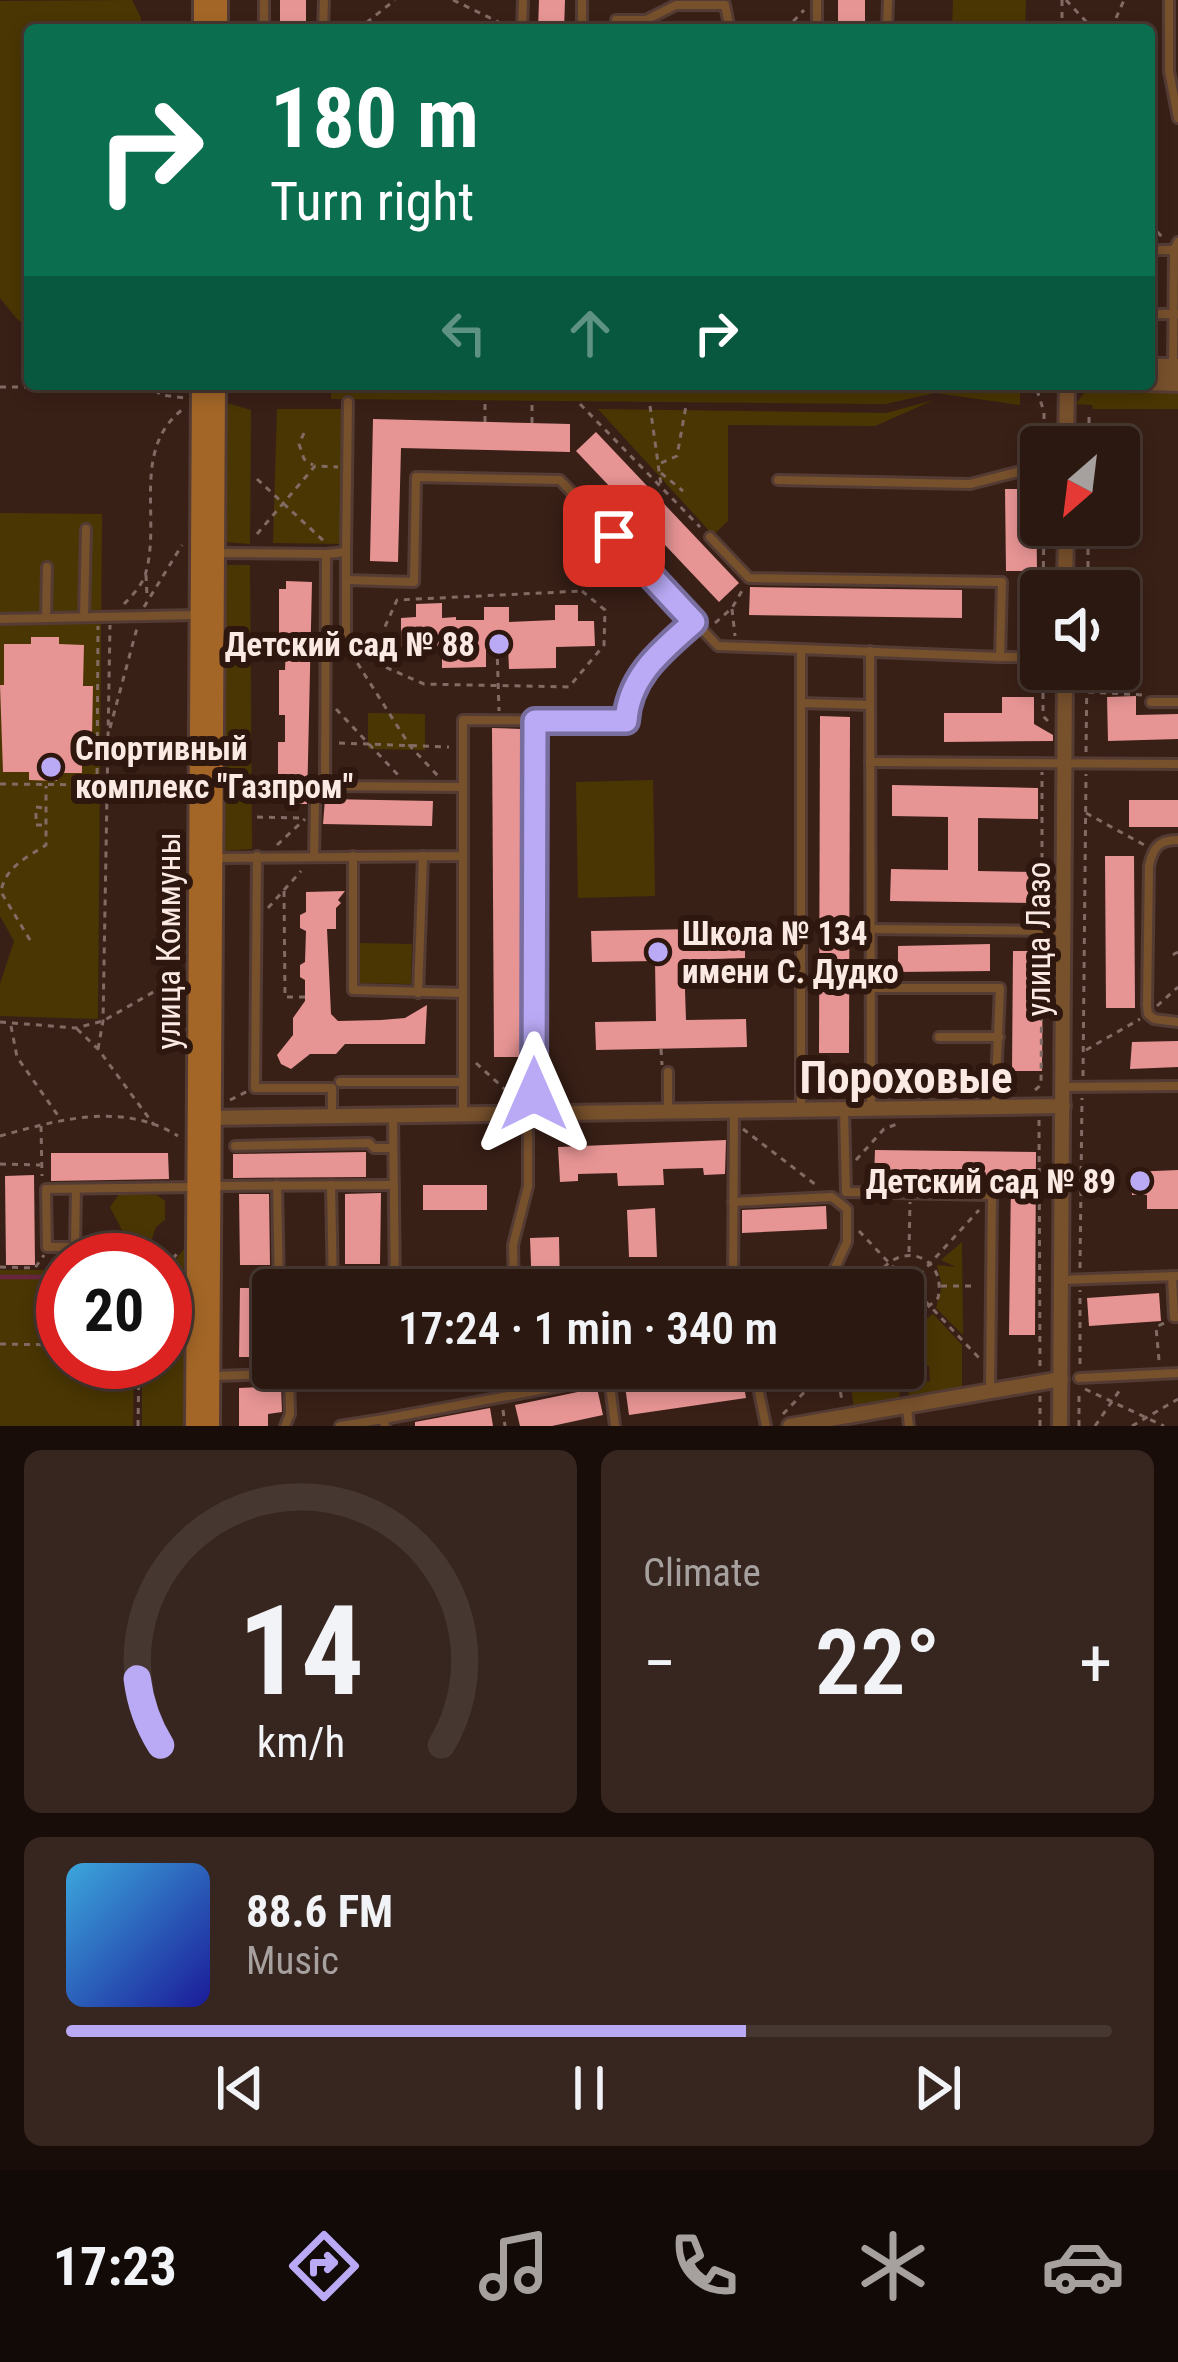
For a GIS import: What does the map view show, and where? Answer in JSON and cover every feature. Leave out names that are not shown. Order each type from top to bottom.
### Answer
[{"type":"main road","name":"улица Коммуны","points":[[210,1426],[203,1376],[204,1118],[208,552],[216,390]]},
{"type":"main road","name":"улица Коммуны","points":[[194,391],[208,552]]},
{"type":"main road","name":"улица Коммуны","points":[[195,1426],[203,1376]]},
{"type":"street","points":[[1066,426],[1067,390]]},
{"type":"street","name":"улица Лазо","points":[[1060,1426],[1065,690]]},
{"type":"street","points":[[204,1118],[668,1112],[734,1116],[801,1109],[1063,1106]]},
{"type":"street","points":[[790,1426],[1061,1378]]},
{"type":"lane","points":[[1169,0],[1169,71],[1178,118]]},
{"type":"lane","points":[[616,24],[616,20],[646,20],[676,5],[725,5],[729,24]]},
{"type":"lane","points":[[1175,375],[1176,246]]},
{"type":"lane","points":[[314,856],[315,804],[325,786],[326,644],[347,467],[347,402]]},
{"type":"lane","points":[[778,480],[970,484],[1020,471]]},
{"type":"lane","points":[[346,580],[414,581],[416,477],[560,480],[718,646],[1020,657]]},
{"type":"lane","points":[[84,617],[86,529]]},
{"type":"lane","points":[[710,537],[749,578],[1002,582],[1000,657]]},
{"type":"lane","points":[[208,552],[336,552]]},
{"type":"lane","points":[[326,644],[346,644],[346,580],[336,552]]},
{"type":"lane","points":[[46,618],[47,567]]},
{"type":"lane","points":[[0,619],[207,615]]},
{"type":"lane","points":[[463,1115],[463,720],[626,721],[627,704],[645,667],[694,622]]},
{"type":"lane","points":[[801,649],[801,1109]]},
{"type":"lane","points":[[870,652],[871,1108]]},
{"type":"lane","points":[[1151,702],[1178,702]]},
{"type":"lane","points":[[801,703],[870,705]]},
{"type":"lane","points":[[514,1269],[513,1245],[528,1186],[531,1114],[535,721]]},
{"type":"lane","points":[[870,762],[1178,764]]},
{"type":"lane","points":[[325,786],[462,787]]},
{"type":"lane","points":[[1178,840],[1165,840],[1153,850],[1149,866],[1148,1015],[1178,1022]]},
{"type":"lane","points":[[262,856],[255,1088],[332,1088],[332,1117]]},
{"type":"lane","points":[[352,856],[353,990],[464,993]]},
{"type":"lane","points":[[418,993],[423,856]]},
{"type":"lane","points":[[206,859],[463,856]]},
{"type":"lane","points":[[870,929],[1065,931]]},
{"type":"lane","points":[[870,988],[1000,988],[995,1106]]},
{"type":"lane","points":[[940,1037],[999,1037]]},
{"type":"lane","points":[[668,1072],[668,1112]]},
{"type":"lane","points":[[340,1082],[463,1082]]},
{"type":"lane","points":[[1063,1088],[1178,1085]]},
{"type":"lane","points":[[844,1109],[846,1192],[992,1196],[990,1392]]},
{"type":"lane","points":[[393,1116],[395,1269]]},
{"type":"lane","points":[[733,1269],[734,1116]]},
{"type":"lane","points":[[235,1146],[369,1143],[374,1148],[393,1148]]},
{"type":"lane","points":[[278,1185],[279,1269]]},
{"type":"lane","points":[[331,1185],[332,1269]]},
{"type":"lane","points":[[47,1233],[46,1189],[394,1185]]},
{"type":"lane","points":[[75,1233],[76,1189]]},
{"type":"lane","points":[[733,1202],[832,1197],[847,1208],[847,1242],[835,1269]]},
{"type":"lane","points":[[1060,1280],[1175,1276],[1176,1317]]},
{"type":"lane","points":[[1079,1378],[1178,1373]]},
{"type":"lane","points":[[203,1376],[252,1374]]},
{"type":"lane","points":[[285,1426],[290,1414],[286,1389]]},
{"type":"lane","points":[[520,1389],[520,1393]]},
{"type":"lane","points":[[340,1426],[385,1422],[542,1389]]},
{"type":"lane","points":[[610,1389],[615,1426]]},
{"type":"lane","points":[[759,1389],[768,1426]]},
{"type":"lane","points":[[907,1406],[909,1426]]},
{"type":"path","points":[[365,24],[395,0]]},
{"type":"path","points":[[453,0],[508,24]]},
{"type":"path","points":[[791,24],[815,0]]},
{"type":"path","points":[[1064,0],[1088,24]]},
{"type":"path","points":[[1116,18],[1124,0]]},
{"type":"path","points":[[498,19],[502,24]]},
{"type":"path","points":[[156,390],[161,395],[194,391]]},
{"type":"path","points":[[1037,390],[1044,426]]},
{"type":"path","points":[[485,403],[485,422]]},
{"type":"path","points":[[532,404],[532,423]]},
{"type":"path","points":[[580,404],[710,537]]},
{"type":"path","points":[[108,736],[147,597],[152,457],[173,416],[187,405]]},
{"type":"path","points":[[650,406],[661,486]]},
{"type":"path","points":[[661,463],[676,456],[686,406]]},
{"type":"path","points":[[1089,412],[1089,426]]},
{"type":"path","points":[[304,434],[299,444],[304,459],[315,466],[347,467]]},
{"type":"path","points":[[256,534],[315,466]]},
{"type":"path","points":[[661,473],[683,491]]},
{"type":"path","points":[[257,479],[336,552]]},
{"type":"path","points":[[147,597],[166,577],[187,536]]},
{"type":"path","points":[[98,1049],[103,1021],[110,617],[146,575]]},
{"type":"path","points":[[706,633],[732,608],[749,578]]},
{"type":"path","points":[[582,591],[605,610],[604,646],[569,687],[498,688],[424,684],[385,667],[383,632],[397,600],[582,591]]},
{"type":"path","points":[[732,608],[737,647]]},
{"type":"path","points":[[0,784],[97,785],[98,617]]},
{"type":"path","points":[[346,644],[410,746],[448,787]]},
{"type":"path","points":[[497,647],[499,721]]},
{"type":"path","points":[[1043,690],[1043,716],[1057,730]]},
{"type":"path","points":[[1079,1378],[1087,692],[1141,692],[1151,702]]},
{"type":"path","points":[[326,698],[409,787]]},
{"type":"path","points":[[325,742],[463,747]]},
{"type":"path","points":[[1035,1097],[1041,1085],[1042,763]]},
{"type":"path","points":[[30,940],[1,892],[13,867],[46,845],[46,784]]},
{"type":"path","points":[[262,856],[315,804]]},
{"type":"path","points":[[46,808],[36,807],[36,825],[46,825]]},
{"type":"path","points":[[1085,813],[1153,850]]},
{"type":"path","points":[[257,818],[305,818]]},
{"type":"path","points":[[258,919],[314,856]]},
{"type":"path","points":[[284,890],[285,997],[310,997]]},
{"type":"path","points":[[0,1022],[76,1028],[103,1021],[183,975]]},
{"type":"path","points":[[1083,1051],[1148,1015],[1178,987]]},
{"type":"path","points":[[10,1024],[17,1057],[60,1118]]},
{"type":"path","points":[[76,1028],[98,1049],[154,1125]]},
{"type":"path","points":[[661,1049],[662,1061]]},
{"type":"path","points":[[463,1051],[509,1094]]},
{"type":"path","points":[[229,1100],[255,1088]]},
{"type":"path","points":[[1035,1114],[1041,1121],[1040,1426]]},
{"type":"path","points":[[734,1116],[832,1197]]},
{"type":"path","points":[[0,1136],[60,1118],[117,1117],[154,1125],[181,1138]]},
{"type":"path","points":[[846,1173],[884,1129],[910,1119]]},
{"type":"path","points":[[41,1125],[46,1189]]},
{"type":"path","points":[[0,1164],[42,1165]]},
{"type":"path","points":[[909,1254],[910,1194]]},
{"type":"path","points":[[924,1270],[992,1196]]},
{"type":"path","points":[[856,1227],[895,1269]]},
{"type":"path","points":[[882,1269],[909,1254],[931,1262],[940,1286],[932,1307],[924,1312]]},
{"type":"path","points":[[0,1268],[36,1267]]},
{"type":"path","points":[[940,1286],[991,1287]]},
{"type":"path","points":[[924,1299],[990,1369]]},
{"type":"path","points":[[1160,1374],[1156,1327],[1176,1317]]},
{"type":"path","points":[[0,1344],[36,1345]]},
{"type":"path","points":[[1095,1426],[1129,1376]]},
{"type":"path","points":[[1079,1426],[1079,1386],[1164,1426]]},
{"type":"path","points":[[138,1426],[139,1389]]},
{"type":"path","points":[[768,1426],[806,1389]]},
{"type":"path","points":[[840,1389],[845,1417]]},
{"type":"path","points":[[905,1389],[907,1406]]},
{"type":"path","points":[[501,1396],[505,1426]]},
{"type":"path","points":[[1132,1426],[1178,1399]]},
{"type":"shaded area","points":[[132,0],[141,18],[141,24],[24,24],[24,324],[0,298],[0,1]]},
{"type":"shaded area","points":[[953,0],[1026,0],[1025,24],[952,24]]},
{"type":"shaded area","points":[[1178,389],[1178,409],[1093,409],[1076,404],[1086,390]]},
{"type":"shaded area","points":[[331,390],[1020,390],[1020,405],[935,393],[885,404],[331,399]]},
{"type":"shaded area","points":[[934,400],[875,426],[728,425],[728,521],[713,535],[598,409],[886,413]]},
{"type":"shaded area","points":[[227,403],[251,410],[250,544],[225,542]]},
{"type":"shaded area","points":[[277,409],[344,409],[346,544],[273,543]]},
{"type":"shaded area","name":"Cпортивный комплекс \"Газпром\"","points":[[0,513],[102,514],[98,1019],[0,1016],[0,984],[14,941],[0,916]]},
{"type":"shaded area","points":[[224,565],[250,565],[252,849],[223,851]]},
{"type":"shaded area","points":[[368,713],[425,714],[425,750],[368,749]]},
{"type":"shaded area","points":[[653,780],[655,896],[578,898],[576,782]]},
{"type":"shaded area","points":[[360,943],[412,944],[411,984],[360,983]]},
{"type":"shaded area","points":[[120,1193],[157,1195],[165,1201],[165,1220],[154,1233],[123,1233],[110,1207]]},
{"type":"shaded area","points":[[962,1242],[963,1335],[936,1308],[942,1286],[937,1265],[956,1267],[941,1260]]},
{"type":"shaded area","points":[[0,1270],[36,1270],[36,1389],[134,1389],[133,1426],[0,1426]]},
{"type":"shaded area","points":[[933,1314],[962,1345],[962,1393],[909,1402],[908,1389],[924,1389],[924,1382],[930,1381],[929,1366],[924,1366],[926,1319]]},
{"type":"shaded area","points":[[142,1389],[185,1389],[185,1426],[142,1426]]},
{"type":"shaded area","points":[[851,1389],[899,1389],[900,1403],[854,1411]]},
{"type":"building","points":[[280,0],[306,0],[306,24],[280,24]]},
{"type":"building","points":[[539,0],[565,0],[564,24],[538,24]]},
{"type":"building","points":[[838,0],[865,0],[865,24],[838,24]]},
{"type":"building","points":[[373,419],[570,424],[570,452],[401,448],[398,562],[370,561]]},
{"type":"building","points":[[596,432],[739,583],[719,602],[576,451]]},
{"type":"building","points":[[1005,489],[1020,489],[1020,546],[1037,546],[1037,570],[1006,571]]},
{"type":"building","points":[[286,581],[312,582],[307,804],[284,804],[284,796],[278,796],[278,742],[285,742],[285,715],[279,715],[279,670],[285,670],[286,644],[279,644],[279,589],[286,589]]},
{"type":"building","points":[[750,587],[962,590],[962,618],[749,615]]},
{"type":"building","points":[[442,603],[442,618],[456,620],[484,620],[484,607],[509,607],[509,622],[555,620],[555,605],[578,605],[578,621],[594,621],[595,646],[556,647],[556,668],[509,669],[508,647],[486,647],[486,667],[442,668],[442,646],[401,647],[401,618],[416,617],[416,604]]},
{"type":"building","points":[[31,637],[59,637],[59,644],[84,645],[83,686],[93,686],[92,735],[82,735],[82,773],[57,773],[57,781],[29,780],[29,772],[3,772],[0,685],[4,685],[4,644],[31,644]]},
{"type":"building","points":[[1136,696],[1136,715],[1178,714],[1178,739],[1108,741],[1107,697]]},
{"type":"building","points":[[1002,697],[1034,697],[1034,724],[1053,735],[1053,741],[944,742],[944,713],[1002,713]]},
{"type":"building","points":[[820,716],[850,717],[849,1053],[819,1053]]},
{"type":"building","points":[[492,728],[521,729],[523,1057],[494,1057]]},
{"type":"building","points":[[892,785],[1038,788],[1038,819],[978,818],[978,871],[1037,872],[1036,903],[890,901],[891,869],[948,870],[948,817],[892,816]]},
{"type":"building","points":[[325,799],[433,801],[432,826],[323,824]]},
{"type":"building","points":[[1129,800],[1178,800],[1178,827],[1129,827]]},
{"type":"building","points":[[1105,856],[1134,856],[1135,1008],[1106,1008]]},
{"type":"building","points":[[345,891],[336,908],[336,929],[327,929],[331,1014],[338,1021],[405,1018],[427,1005],[425,1044],[345,1044],[336,1054],[310,1054],[291,1069],[277,1055],[293,1035],[293,1018],[305,1001],[300,965],[305,962],[306,931],[300,928],[300,915],[306,912],[306,892]]},
{"type":"building","points":[[745,928],[745,958],[684,960],[686,1020],[746,1019],[747,1047],[596,1050],[595,1022],[656,1021],[655,961],[592,962],[591,931]]},
{"type":"building","points":[[990,944],[990,971],[898,972],[898,946]]},
{"type":"building","points":[[1013,951],[1043,951],[1042,1071],[1012,1071]]},
{"type":"building","points":[[1178,1041],[1178,1067],[1130,1069],[1132,1042]]},
{"type":"building","points":[[726,1140],[725,1174],[704,1175],[703,1168],[663,1169],[664,1185],[618,1186],[617,1173],[578,1174],[578,1181],[560,1182],[558,1147]]},
{"type":"building","points":[[875,1150],[1036,1152],[1035,1335],[1009,1335],[1011,1179],[874,1178]]},
{"type":"building","points":[[366,1152],[366,1177],[233,1178],[233,1154]]},
{"type":"building","points":[[51,1153],[168,1153],[169,1179],[51,1181]]},
{"type":"building","points":[[1178,1170],[1178,1209],[1147,1209],[1147,1195],[1132,1195],[1131,1172]]},
{"type":"building","points":[[34,1175],[35,1265],[6,1265],[5,1176]]},
{"type":"building","points":[[423,1185],[487,1185],[487,1210],[423,1210]]},
{"type":"building","points":[[381,1193],[380,1264],[345,1264],[345,1194]]},
{"type":"building","points":[[239,1194],[269,1194],[270,1265],[240,1265]]},
{"type":"building","points":[[826,1206],[827,1229],[742,1233],[742,1210]]},
{"type":"building","points":[[655,1208],[657,1257],[629,1257],[627,1210]]},
{"type":"building","points":[[559,1237],[560,1269],[531,1269],[530,1238]]},
{"type":"building","points":[[240,1288],[252,1288],[252,1357],[239,1357]]},
{"type":"building","points":[[1159,1293],[1161,1321],[1089,1326],[1087,1298]]},
{"type":"building","points":[[239,1388],[281,1389],[282,1412],[268,1414],[268,1426],[239,1426]]},
{"type":"building","points":[[597,1389],[603,1415],[552,1426],[520,1426],[515,1405]]},
{"type":"building","points":[[625,1389],[744,1389],[746,1398],[629,1415]]},
{"type":"building","points":[[490,1408],[493,1426],[415,1426],[415,1422]]},
{"type":"waterway","points":[[0,1277],[36,1277]]},
{"type":"place","name":"Детский сад № 88","points":[[499,644]]},
{"type":"place","name":"Cпортивный комплекс \"Газпром\"","points":[[51,767]]},
{"type":"place","name":"Школа № 134 имени С. Дудко","points":[[658,952]]},
{"type":"place","name":"Детский сад № 89","points":[[1140,1181]]},
{"type":"district","name":"Пороховые","points":[[906,1077]]},
{"type":"route","points":[[534,1094],[535,721],[626,721],[627,704],[645,667],[694,622],[614,536]]}]
